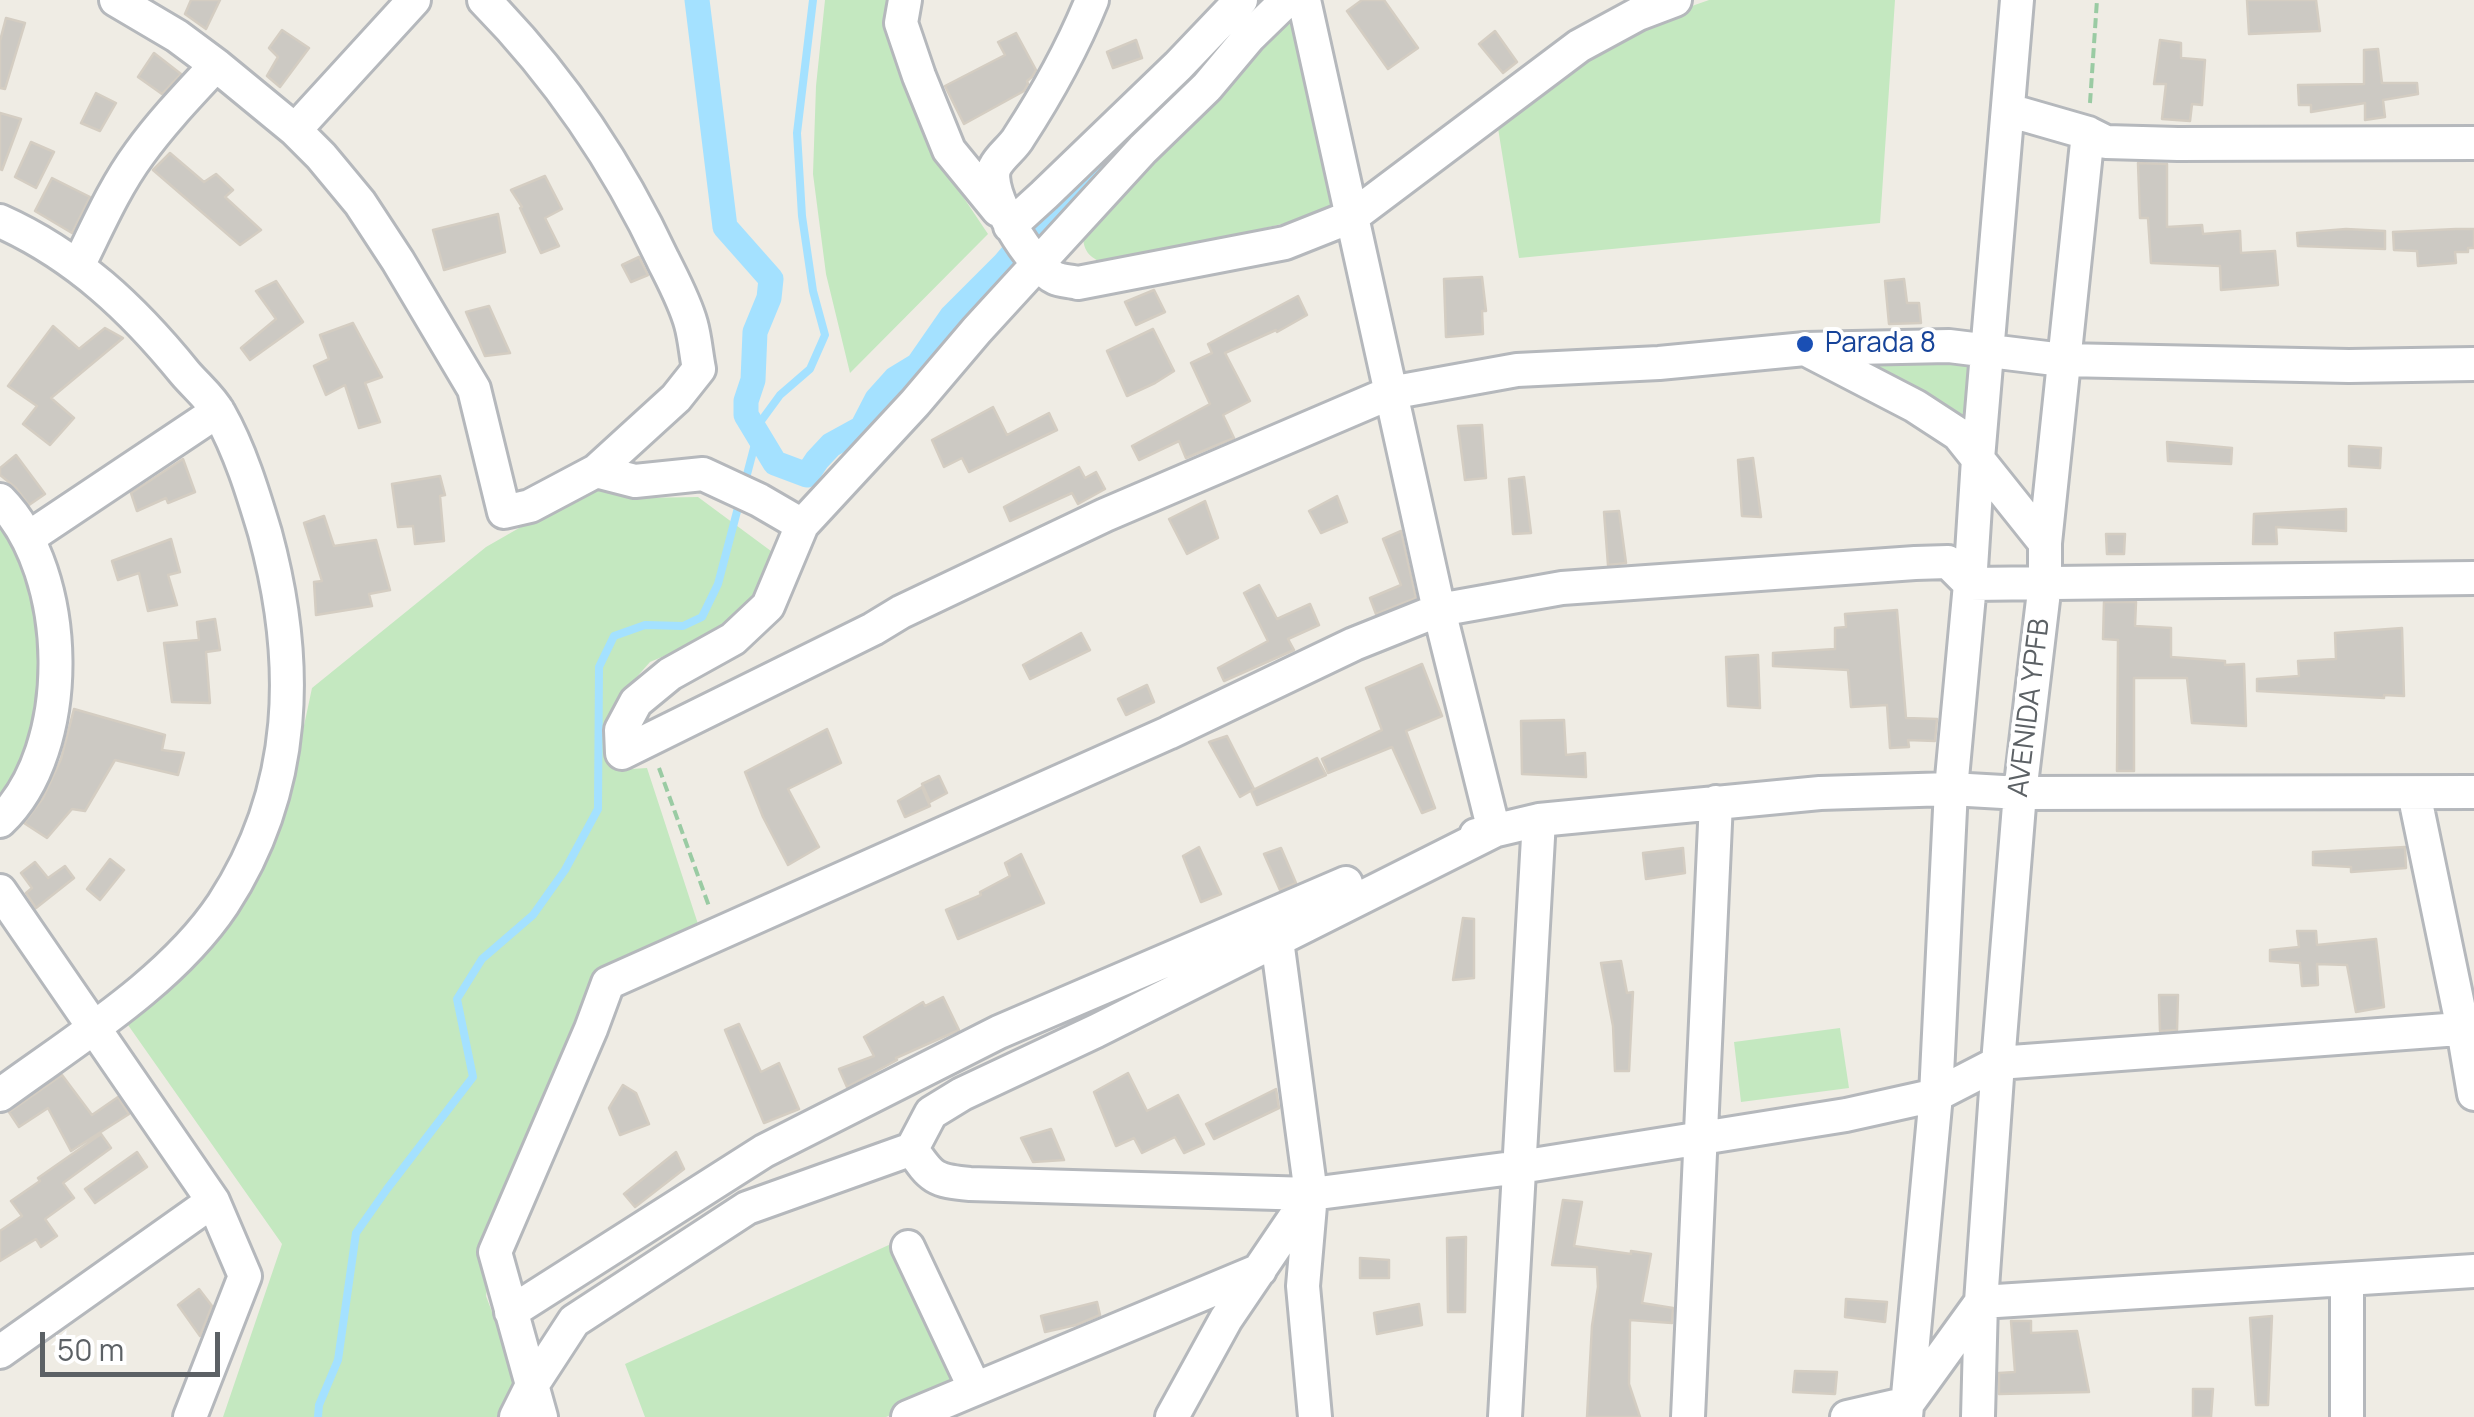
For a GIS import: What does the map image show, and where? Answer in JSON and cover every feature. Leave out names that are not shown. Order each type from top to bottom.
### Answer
[{"type":"street","points":[[116,0],[178,36],[295,130],[360,203],[474,388],[504,512],[530,506],[596,471],[676,398],[699,369],[692,325],[650,232],[605,150],[573,102],[484,0]]},
{"type":"street","points":[[295,130],[414,0]]},
{"type":"street","points":[[904,0],[901,23],[949,150],[1053,278],[1078,283],[1285,243],[1353,216],[1578,46],[1638,14],[1675,0]]},
{"type":"street","points":[[1024,245],[993,183],[994,169],[1018,140],[1079,32],[1092,0]]},
{"type":"street","points":[[1242,0],[1178,66],[1024,245],[977,330],[802,526],[768,606],[733,639],[670,674],[636,702],[621,730],[622,753],[901,612],[1105,515],[1390,393],[1516,370],[1805,349],[1949,346],[2063,360],[2349,366],[2474,364]]},
{"type":"street","points":[[1024,245],[1143,149],[1207,88],[1249,37],[1287,0]]},
{"type":"street","points":[[1304,0],[1439,610],[1494,831]]},
{"type":"street","points":[[1907,1410],[1936,1095],[1951,789],[2008,110],[2013,1]]},
{"type":"street","points":[[78,266],[136,157],[216,65]]},
{"type":"street","points":[[2008,110],[2106,142],[2474,143]]},
{"type":"street","name":"AVENIDA YPFB","points":[[1978,1417],[1981,1302],[2020,792],[2088,133]]},
{"type":"street","points":[[0,221],[78,266],[118,298],[218,411],[243,467],[274,567],[284,622],[288,688],[286,736],[274,792],[253,850],[222,905],[184,952],[150,984],[0,1095]]},
{"type":"street","points":[[1805,349],[1916,406],[1958,434],[2046,543]]},
{"type":"street","points":[[28,538],[218,411]]},
{"type":"street","points":[[596,471],[635,481],[703,474],[759,500],[802,526]]},
{"type":"street","points":[[0,500],[28,538],[37,562],[57,658],[55,702],[37,763],[23,791],[0,821]]},
{"type":"street","points":[[536,1402],[495,1252],[608,983],[1150,741],[1354,644],[1439,610],[1562,588],[1914,563],[1948,562],[1970,584],[2474,578]]},
{"type":"street","points":[[511,1312],[764,1151],[1000,1032],[1441,843],[1539,820],[1820,793],[1951,789],[2474,792]]},
{"type":"street","points":[[2414,793],[2468,1029],[2474,1094]]},
{"type":"street","points":[[1688,1417],[1716,802]]},
{"type":"street","points":[[1505,1417],[1539,820]]},
{"type":"street","points":[[516,1417],[536,1402],[574,1322],[747,1208],[912,1149],[931,1113],[962,1094],[1494,831]]},
{"type":"street","points":[[0,891],[213,1202],[245,1276],[190,1417]]},
{"type":"street","points":[[1277,940],[1311,1194],[1304,1286],[1314,1417]]},
{"type":"street","points":[[912,1149],[925,1168],[941,1181],[956,1183],[1311,1194],[1520,1167],[1846,1114],[1936,1095],[1998,1064],[2468,1029]]},
{"type":"street","points":[[1172,1417],[1226,1318],[1311,1194]]},
{"type":"street","points":[[0,1352],[213,1202]]},
{"type":"street","points":[[908,1247],[975,1389]]},
{"type":"street","points":[[908,1417],[1260,1270]]},
{"type":"street","points":[[1847,1417],[1907,1410],[1981,1302],[2474,1271]]},
{"type":"street","points":[[2346,1417],[2347,1279]]},
{"type":"path","points":[[2088,133],[2098,0]]},
{"type":"path","points":[[650,740],[718,934]]},
{"type":"green space","points":[[825,0],[889,0],[935,155],[988,234],[850,373],[826,274],[813,174],[816,86]]},
{"type":"green space","points":[[1709,0],[1895,0],[1880,223],[1519,258],[1497,122],[1595,52],[1652,20]]},
{"type":"green space","points":[[1298,14],[1337,211],[1107,265],[1092,257],[1086,251],[1083,235],[1285,16]]},
{"type":"green space","points":[[1979,359],[1975,425],[1872,365]]},
{"type":"green space","points":[[601,481],[637,498],[698,497],[775,554],[753,603],[716,634],[650,662],[627,688],[613,746],[615,770],[647,768],[698,924],[606,966],[492,1255],[486,1296],[518,1381],[501,1417],[223,1417],[282,1244],[128,1025],[206,953],[268,850],[295,768],[312,688],[486,547]]},
{"type":"green space","points":[[0,521],[9,530],[29,585],[44,653],[35,723],[13,778],[0,793]]},
{"type":"green space","points":[[1840,1028],[1849,1088],[1741,1102],[1734,1042]]},
{"type":"green space","points":[[891,1244],[963,1386],[886,1417],[645,1417],[625,1364]]},
{"type":"building","points":[[191,0],[220,0],[206,29],[185,14]]},
{"type":"building","points":[[1362,0],[1384,0],[1418,48],[1388,69],[1347,11]]},
{"type":"building","points":[[2247,0],[2316,0],[2320,31],[2249,34]]},
{"type":"building","points":[[6,18],[25,23],[5,89],[0,88],[0,41]]},
{"type":"building","points":[[282,30],[309,48],[280,87],[267,76],[278,57],[269,48]]},
{"type":"building","points":[[1495,31],[1517,62],[1503,73],[1479,44]]},
{"type":"building","points":[[1016,33],[1036,70],[1024,91],[964,124],[945,86],[1005,55],[998,42]]},
{"type":"building","points":[[1136,40],[1142,58],[1113,68],[1107,52]]},
{"type":"building","points":[[2160,40],[2181,43],[2181,58],[2205,60],[2202,105],[2192,104],[2190,121],[2162,119],[2166,84],[2154,84]]},
{"type":"building","points":[[2378,49],[2382,83],[2417,83],[2418,94],[2383,100],[2385,117],[2365,120],[2365,103],[2311,112],[2311,105],[2299,105],[2298,85],[2364,84],[2364,50]]},
{"type":"building","points":[[154,53],[181,74],[162,94],[138,77]]},
{"type":"building","points":[[96,93],[116,103],[100,131],[81,123]]},
{"type":"building","points":[[0,113],[21,119],[2,170],[0,169]]},
{"type":"building","points":[[31,142],[54,152],[36,188],[15,177]]},
{"type":"building","points":[[170,153],[204,182],[216,174],[233,190],[225,197],[261,230],[240,245],[153,170]]},
{"type":"building","points":[[2138,163],[2167,164],[2167,227],[2202,225],[2203,234],[2240,231],[2241,253],[2275,251],[2278,285],[2221,290],[2220,266],[2151,263],[2148,218],[2140,218]]},
{"type":"building","points":[[545,176],[562,209],[545,218],[559,246],[541,253],[511,190]]},
{"type":"building","points":[[52,178],[90,197],[72,233],[35,211]]},
{"type":"building","points":[[498,214],[505,252],[444,270],[433,230]]},
{"type":"building","points":[[2474,229],[2474,248],[2455,252],[2456,263],[2418,266],[2417,251],[2394,250],[2393,232]]},
{"type":"building","points":[[2385,231],[2385,249],[2298,246],[2297,233]]},
{"type":"building","points":[[639,257],[648,275],[631,282],[622,265]]},
{"type":"building","points":[[1482,277],[1486,311],[1482,311],[1483,334],[1446,337],[1444,279]]},
{"type":"building","points":[[1904,279],[1907,303],[1919,303],[1921,323],[1889,324],[1885,281]]},
{"type":"building","points":[[276,281],[303,322],[250,360],[241,348],[276,319],[256,291]]},
{"type":"building","points":[[1154,290],[1165,312],[1136,325],[1125,302]]},
{"type":"building","points":[[1298,296],[1307,315],[1225,353],[1250,401],[1223,415],[1234,438],[1186,458],[1179,441],[1139,460],[1132,446],[1210,404],[1191,363],[1212,353],[1208,344]]},
{"type":"building","points":[[489,306],[510,353],[485,356],[466,312]]},
{"type":"building","points":[[353,323],[382,377],[365,383],[380,422],[359,428],[345,385],[326,395],[314,366],[329,359],[320,335]]},
{"type":"building","points":[[53,326],[79,349],[105,328],[123,338],[51,398],[74,418],[50,445],[23,424],[37,406],[8,386]]},
{"type":"building","points":[[1153,329],[1174,371],[1127,396],[1107,351]]},
{"type":"building","points":[[993,407],[1007,435],[1049,413],[1057,430],[969,472],[962,458],[944,467],[932,440]]},
{"type":"building","points":[[1482,425],[1486,478],[1465,480],[1458,426]]},
{"type":"building","points":[[2167,442],[2232,448],[2231,464],[2168,461]]},
{"type":"building","points":[[2349,446],[2381,448],[2380,468],[2349,466]]},
{"type":"building","points":[[16,455],[45,494],[29,505],[0,475],[0,468]]},
{"type":"building","points":[[1753,458],[1761,517],[1742,516],[1738,460]]},
{"type":"building","points":[[183,459],[195,492],[168,503],[166,498],[137,511],[131,493]]},
{"type":"building","points":[[1079,467],[1085,478],[1096,472],[1105,489],[1078,504],[1072,493],[1010,521],[1004,507]]},
{"type":"building","points":[[440,476],[445,495],[440,496],[444,541],[415,544],[413,526],[398,527],[392,484]]},
{"type":"building","points":[[1524,477],[1531,533],[1513,534],[1509,479]]},
{"type":"building","points":[[1337,496],[1347,522],[1321,533],[1309,511]]},
{"type":"building","points":[[1205,501],[1218,538],[1187,554],[1169,519]]},
{"type":"building","points":[[2346,509],[2346,531],[2276,527],[2277,544],[2253,544],[2254,514]]},
{"type":"building","points":[[1619,511],[1626,563],[1608,565],[1604,512]]},
{"type":"building","points":[[324,516],[334,546],[376,540],[390,590],[369,594],[372,606],[316,615],[314,582],[322,581],[304,523]]},
{"type":"building","points":[[1401,531],[1416,598],[1376,614],[1370,598],[1401,585],[1383,539]]},
{"type":"building","points":[[2106,534],[2125,534],[2124,554],[2107,554]]},
{"type":"building","points":[[171,539],[180,572],[168,575],[177,605],[148,611],[139,573],[118,580],[112,561]]},
{"type":"building","points":[[1259,585],[1277,619],[1310,604],[1319,625],[1288,639],[1294,650],[1224,681],[1218,668],[1268,641],[1244,593]]},
{"type":"building","points":[[2104,602],[2136,602],[2135,626],[2171,628],[2171,657],[2244,664],[2246,726],[2192,723],[2187,678],[2134,678],[2134,771],[2117,771],[2118,640],[2103,639]]},
{"type":"building","points":[[1897,610],[1906,718],[1937,719],[1935,741],[1908,740],[1909,747],[1890,748],[1887,705],[1851,707],[1848,670],[1773,666],[1773,653],[1835,649],[1835,628],[1846,627],[1845,614]]},
{"type":"building","points":[[215,619],[220,650],[206,652],[210,703],[172,702],[164,643],[199,640],[197,622]]},
{"type":"building","points":[[2402,628],[2404,696],[2257,691],[2257,679],[2299,676],[2298,661],[2336,659],[2335,633]]},
{"type":"building","points":[[1081,633],[1090,650],[1030,679],[1023,665]]},
{"type":"building","points":[[1758,655],[1760,708],[1728,706],[1726,657]]},
{"type":"building","points":[[1422,664],[1442,716],[1406,731],[1435,808],[1422,813],[1392,747],[1328,773],[1322,759],[1382,730],[1366,688]]},
{"type":"building","points":[[1147,685],[1154,702],[1126,715],[1118,699]]},
{"type":"building","points":[[74,709],[165,735],[162,750],[184,753],[178,775],[115,760],[85,811],[72,809],[47,838],[24,823],[43,798],[61,759]]},
{"type":"building","points":[[1564,720],[1566,755],[1585,753],[1586,777],[1522,774],[1521,721]]},
{"type":"building","points":[[827,729],[841,763],[788,789],[819,847],[788,865],[745,772]]},
{"type":"building","points":[[1227,736],[1254,789],[1240,797],[1209,742]]},
{"type":"building","points":[[1317,758],[1326,775],[1257,805],[1251,791]]},
{"type":"building","points":[[939,776],[947,793],[930,802],[922,784]]},
{"type":"building","points":[[922,787],[930,806],[905,817],[898,801]]},
{"type":"building","points":[[1199,847],[1221,894],[1201,902],[1183,856]]},
{"type":"building","points":[[2405,847],[2406,868],[2351,872],[2351,867],[2313,865],[2313,852]]},
{"type":"building","points":[[1281,848],[1296,883],[1280,890],[1264,854]]},
{"type":"building","points":[[1683,848],[1685,873],[1646,879],[1643,853]]},
{"type":"building","points":[[1021,854],[1044,903],[958,939],[946,910],[981,895],[980,892],[1010,876],[1005,863]]},
{"type":"building","points":[[110,859],[124,870],[100,900],[87,889]]},
{"type":"building","points":[[35,862],[48,878],[65,866],[74,878],[36,908],[26,893],[32,888],[21,873]]},
{"type":"building","points":[[1463,918],[1474,919],[1474,978],[1453,980]]},
{"type":"building","points":[[2297,931],[2316,931],[2317,945],[2376,939],[2384,1007],[2356,1012],[2347,965],[2317,964],[2318,985],[2302,986],[2300,963],[2270,961],[2270,950],[2299,947]]},
{"type":"building","points":[[1621,961],[1627,993],[1633,992],[1629,1071],[1615,1071],[1613,1026],[1601,963]]},
{"type":"building","points":[[2159,995],[2178,995],[2177,1030],[2160,1031]]},
{"type":"building","points":[[943,997],[959,1030],[896,1058],[847,1087],[839,1069],[874,1056],[864,1037],[923,1002],[925,1006]]},
{"type":"building","points":[[739,1024],[761,1072],[779,1063],[799,1109],[764,1123],[725,1030]]},
{"type":"building","points":[[1128,1073],[1147,1111],[1178,1095],[1204,1144],[1184,1153],[1175,1137],[1142,1153],[1134,1138],[1116,1146],[1094,1092]]},
{"type":"building","points":[[62,1075],[92,1115],[118,1097],[129,1114],[71,1151],[48,1108],[19,1127],[9,1112]]},
{"type":"building","points":[[623,1085],[636,1093],[649,1124],[620,1135],[609,1108]]},
{"type":"building","points":[[1276,1089],[1279,1108],[1214,1139],[1206,1124]]},
{"type":"building","points":[[1051,1129],[1064,1160],[1033,1162],[1021,1138]]},
{"type":"building","points":[[101,1134],[111,1148],[63,1183],[74,1198],[45,1219],[57,1236],[41,1247],[36,1239],[0,1261],[0,1231],[22,1216],[11,1201]]},
{"type":"building","points":[[137,1152],[147,1167],[95,1203],[85,1189]]},
{"type":"building","points":[[676,1152],[684,1169],[635,1207],[624,1194]]},
{"type":"building","points":[[1563,1200],[1582,1202],[1574,1246],[1651,1254],[1642,1303],[1673,1308],[1672,1323],[1630,1320],[1629,1384],[1640,1417],[1587,1417],[1597,1267],[1552,1265]]},
{"type":"building","points":[[1466,1237],[1465,1312],[1448,1312],[1447,1238]]},
{"type":"building","points":[[1360,1258],[1389,1260],[1389,1278],[1360,1278]]},
{"type":"building","points":[[199,1289],[212,1306],[200,1336],[178,1305]]},
{"type":"building","points":[[1846,1299],[1887,1302],[1885,1322],[1845,1317]]},
{"type":"building","points":[[1097,1302],[1100,1315],[1045,1332],[1041,1316]]},
{"type":"building","points":[[1419,1304],[1422,1325],[1377,1334],[1374,1313]]},
{"type":"building","points":[[2272,1316],[2268,1405],[2256,1405],[2250,1318]]},
{"type":"building","points":[[2011,1321],[2031,1321],[2031,1333],[2077,1331],[2089,1392],[1999,1394],[1999,1373],[2015,1372]]},
{"type":"building","points":[[1795,1371],[1837,1372],[1835,1394],[1793,1392]]},
{"type":"building","points":[[2193,1389],[2213,1389],[2211,1417],[2193,1417]]},
{"type":"waterway","points":[[697,0],[725,227],[771,279],[769,298],[755,332],[753,380],[746,415],[775,463],[807,475],[831,445],[862,428],[877,399],[895,379],[918,365],[952,316],[1005,263],[1056,202],[1167,103],[1203,60]]},
{"type":"waterway","points":[[745,482],[761,421],[780,395],[810,369],[825,335],[813,291],[802,216],[797,133],[813,0]]},
{"type":"waterway","points":[[318,1417],[319,1405],[338,1360],[356,1233],[473,1077],[457,999],[482,959],[533,915],[565,870],[598,809],[599,667],[614,636],[645,625],[683,626],[702,617],[718,584],[740,500]]},
{"type":"place","name":"Parada 8","points":[[1805,344]]}]
